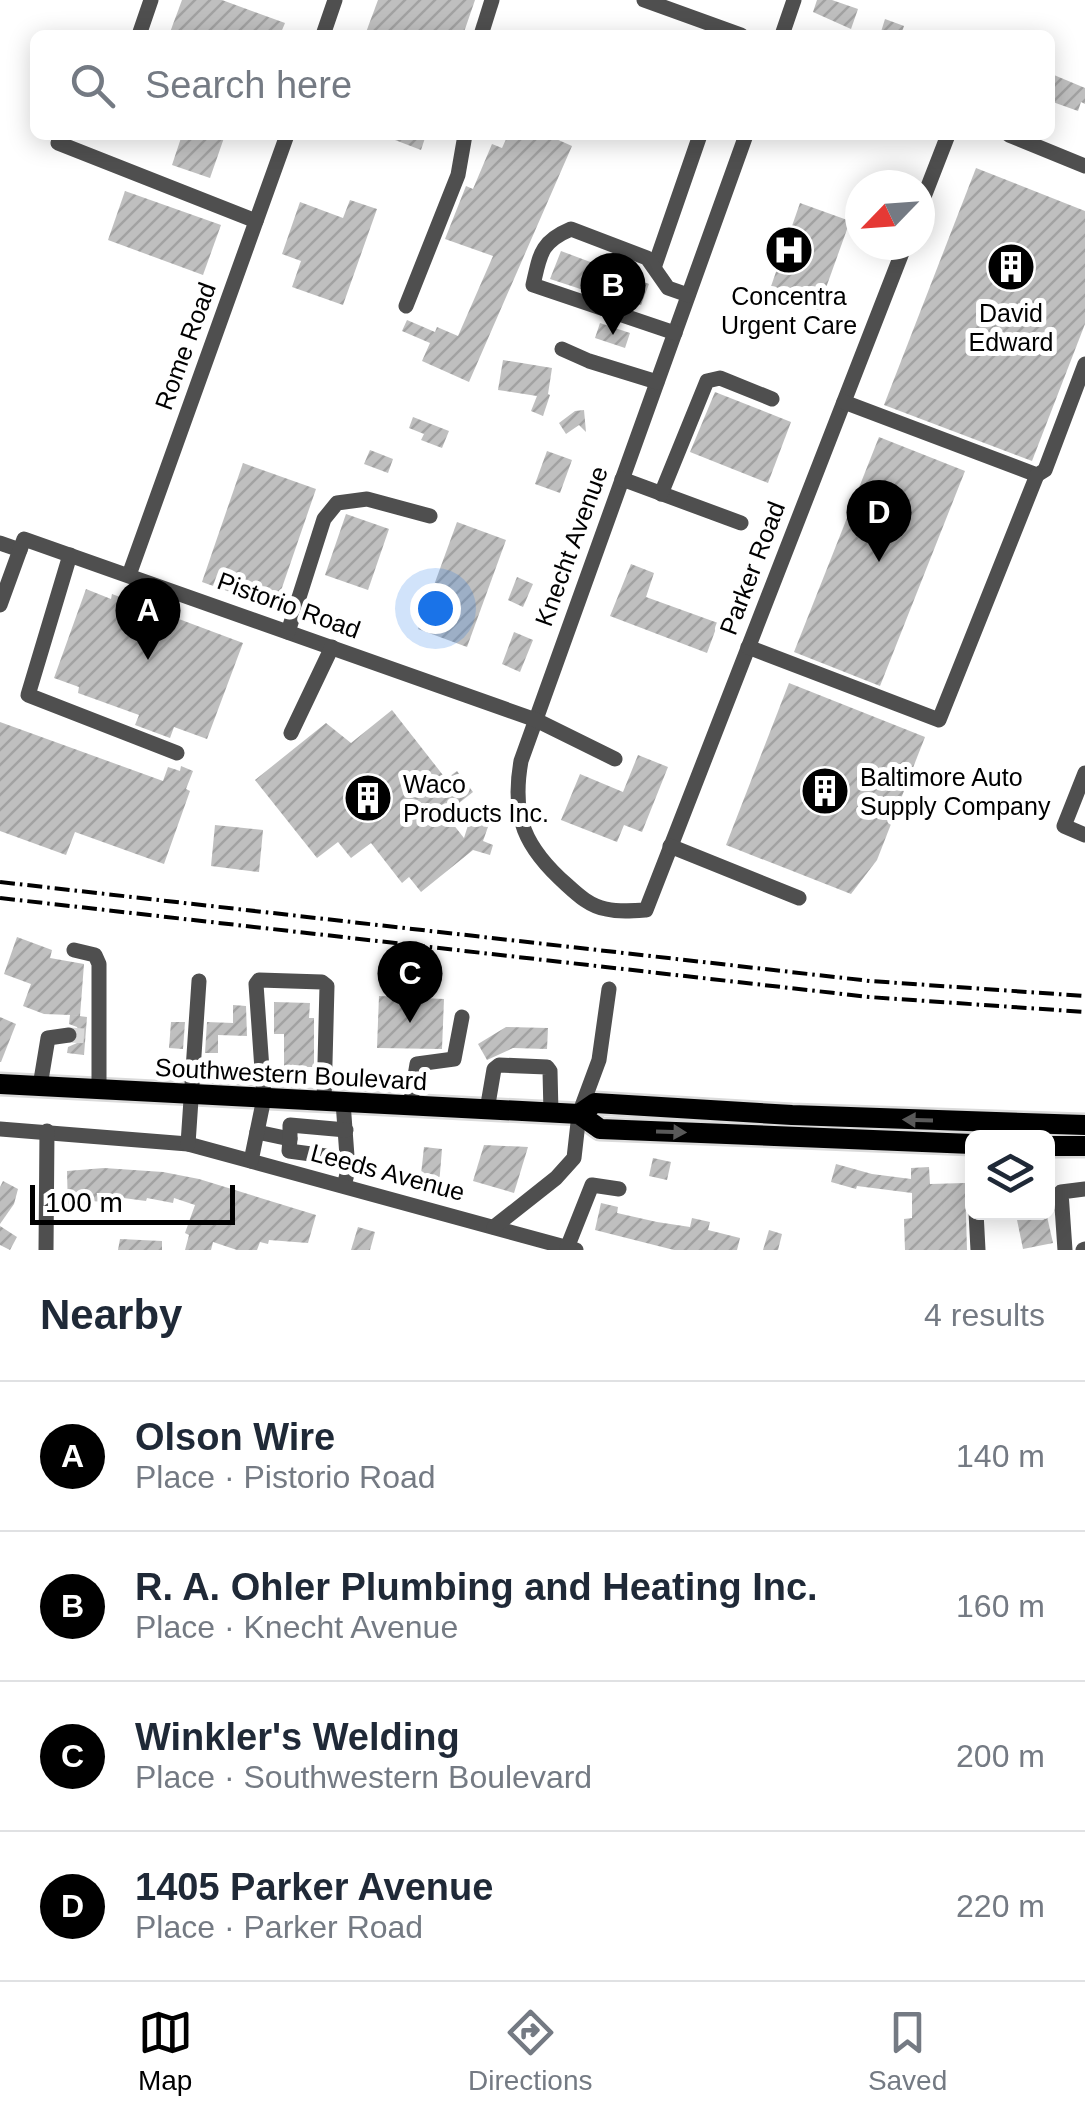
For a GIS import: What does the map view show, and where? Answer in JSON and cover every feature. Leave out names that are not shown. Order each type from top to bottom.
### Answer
[{"type":"main road","name":"Southwestern Boulevard","points":[[0,1084],[579,1114],[600,1129],[965,1144]]},
{"type":"main road","name":"Southwestern Boulevard","points":[[579,1114],[595,1103],[792,1115],[1085,1125]]},
{"type":"main road","points":[[1055,1146],[1085,1146]]},
{"type":"street","points":[[141,30],[152,0]]},
{"type":"street","points":[[325,30],[335,0]]},
{"type":"street","points":[[483,30],[492,0]]},
{"type":"street","points":[[644,0],[728,30]]},
{"type":"street","points":[[784,30],[794,0]]},
{"type":"street","name":"Rome Road","points":[[129,575],[285,140]]},
{"type":"street","points":[[406,306],[458,174],[464,140]]},
{"type":"street","points":[[655,265],[698,140]]},
{"type":"street","name":"Knecht Avenue","points":[[646,910],[593,905],[547,867],[524,830],[517,787],[521,761],[744,140]]},
{"type":"street","points":[[934,170],[946,140]]},
{"type":"street","points":[[1021,140],[1085,166]]},
{"type":"street","points":[[58,143],[256,221]]},
{"type":"street","points":[[674,333],[533,285],[541,250],[555,236],[570,230],[648,258],[668,288],[688,295]]},
{"type":"street","name":"Parker Road","points":[[646,910],[899,260]]},
{"type":"street","points":[[562,349],[657,382]]},
{"type":"street","points":[[748,647],[939,720],[1037,475],[1045,470],[1085,364]]},
{"type":"street","points":[[660,494],[707,382],[720,378],[772,398]]},
{"type":"street","points":[[844,402],[1037,475]]},
{"type":"street","points":[[622,479],[741,523]]},
{"type":"street","points":[[288,632],[324,519],[337,503],[367,499],[430,516]]},
{"type":"street","name":"Pistorio Road","points":[[0,543],[70,555],[129,575],[536,720],[615,759]]},
{"type":"street","points":[[0,604],[22,545]]},
{"type":"street","points":[[70,555],[28,695],[177,752]]},
{"type":"street","points":[[291,733],[332,647]]},
{"type":"street","points":[[1085,773],[1064,826],[1085,836]]},
{"type":"street","points":[[670,846],[799,898]]},
{"type":"street","points":[[74,950],[96,955],[99,964],[92,1036],[99,1089]]},
{"type":"street","points":[[188,1144],[199,980]]},
{"type":"street","points":[[251,1160],[264,1098],[256,984],[259,980],[322,982],[327,986],[334,1102],[346,1130],[348,1159],[344,1186]]},
{"type":"street","points":[[494,1228],[574,1158],[579,1114],[599,1060],[609,990]]},
{"type":"street","points":[[410,1106],[416,1064],[454,1059],[462,1017]]},
{"type":"street","points":[[40,1086],[48,1038],[68,1036]]},
{"type":"street","points":[[487,1110],[494,1069],[499,1065],[546,1067],[550,1071],[551,1112]]},
{"type":"street","points":[[346,1130],[290,1126],[289,1152],[348,1159]]},
{"type":"street","name":"Leeds Avenue","points":[[0,1129],[188,1144],[572,1249]]},
{"type":"street","points":[[46,1131],[46,1250]]},
{"type":"street","points":[[257,1132],[290,1139]]},
{"type":"street","points":[[572,1249],[592,1185],[619,1189]]},
{"type":"street","points":[[1065,1250],[1062,1192],[1085,1189]]},
{"type":"street","points":[[976,1220],[978,1250]]},
{"type":"building","points":[[182,0],[222,0],[285,23],[282,30],[171,30]]},
{"type":"building","points":[[378,0],[475,0],[465,30],[367,30]]},
{"type":"building","points":[[817,0],[832,0],[858,9],[851,29],[813,12]]},
{"type":"building","points":[[885,19],[904,26],[903,30],[882,30]]},
{"type":"building","points":[[1055,75],[1085,88],[1085,104],[1081,102],[1078,111],[1055,103]]},
{"type":"building","points":[[180,140],[223,140],[210,178],[172,165]]},
{"type":"building","points":[[395,140],[424,140],[421,150]]},
{"type":"building","points":[[506,140],[558,140],[572,146],[469,382],[422,361],[430,343],[402,331],[407,320],[435,332],[437,327],[458,336],[493,256],[445,239],[466,186],[473,189],[492,144],[502,148]]},
{"type":"building","name":"David Edward","points":[[976,168],[1085,211],[1085,324],[1032,461],[884,405]]},
{"type":"building","points":[[125,191],[221,225],[203,275],[108,240]]},
{"type":"building","points":[[350,200],[377,209],[343,305],[292,287],[301,261],[282,254],[300,202],[343,218]]},
{"type":"building","points":[[800,203],[845,219],[845,235],[818,310],[769,292]]},
{"type":"building","points":[[561,251],[649,284],[641,305],[550,279]]},
{"type":"building","points":[[600,323],[630,333],[625,348],[595,338]]},
{"type":"building","points":[[503,360],[552,368],[550,395],[543,416],[531,411],[537,396],[498,390]]},
{"type":"building","points":[[715,392],[791,422],[768,483],[690,452]]},
{"type":"building","points":[[584,410],[586,432],[579,425],[566,434],[559,423],[575,411]]},
{"type":"building","points":[[413,417],[449,431],[442,448],[421,440],[424,434],[409,428]]},
{"type":"building","points":[[879,437],[965,471],[880,686],[794,652]]},
{"type":"building","points":[[370,450],[393,459],[388,473],[364,464]]},
{"type":"building","points":[[547,451],[572,460],[560,493],[535,484]]},
{"type":"building","points":[[243,463],[316,489],[275,608],[202,582]]},
{"type":"building","points":[[346,514],[389,529],[368,590],[325,575]]},
{"type":"building","points":[[457,522],[506,540],[467,647],[418,629]]},
{"type":"building","points":[[631,564],[654,573],[646,597],[718,623],[707,653],[610,616]]},
{"type":"building","points":[[517,577],[533,584],[523,607],[508,600]]},
{"type":"building","points":[[86,589],[111,599],[112,594],[243,643],[207,739],[174,727],[170,738],[135,725],[139,715],[78,693],[79,687],[54,678]]},
{"type":"building","points":[[514,632],[533,640],[520,672],[502,664]]},
{"type":"building","name":"Baltimore Auto Supply Company","points":[[789,683],[925,737],[877,860],[851,894],[726,845]]},
{"type":"building","name":"Waco Products Inc.","points":[[392,710],[446,779],[457,771],[473,792],[445,814],[464,838],[475,803],[494,810],[483,841],[493,845],[490,855],[473,850],[421,892],[409,877],[402,883],[371,843],[351,858],[338,842],[317,858],[255,780],[326,723],[351,743]]},
{"type":"building","points":[[0,722],[163,781],[168,767],[180,771],[181,766],[193,771],[186,789],[190,791],[164,864],[75,832],[66,855],[0,831]]},
{"type":"building","points":[[638,755],[668,767],[642,832],[624,825],[617,842],[561,820],[580,774],[623,792]]},
{"type":"building","points":[[215,825],[263,830],[259,872],[211,866]]},
{"type":"building","points":[[17,937],[52,950],[50,958],[84,964],[80,1016],[71,1015],[87,1017],[84,1055],[67,1053],[80,1034],[77,1027],[69,1024],[70,1015],[44,1014],[23,1006],[31,984],[4,974]]},
{"type":"building","points":[[379,996],[444,999],[442,1049],[377,1048]]},
{"type":"building","points":[[274,1002],[310,1003],[309,1018],[314,1018],[314,1067],[284,1067],[284,1034],[274,1034]]},
{"type":"building","points":[[233,1005],[246,1006],[247,1036],[218,1035],[218,1053],[205,1053],[207,1022],[233,1023]]},
{"type":"building","points":[[0,1017],[16,1024],[1,1062],[0,1062]]},
{"type":"building","points":[[171,1022],[185,1022],[183,1049],[169,1048]]},
{"type":"building","points":[[506,1027],[548,1028],[547,1049],[513,1048],[487,1060],[478,1044]]},
{"type":"building","points":[[484,1145],[528,1147],[514,1193],[473,1181]]},
{"type":"building","points":[[424,1147],[442,1149],[439,1185],[420,1184]]},
{"type":"building","points":[[653,1158],[671,1162],[667,1180],[649,1176]]},
{"type":"building","points":[[836,1164],[911,1179],[911,1168],[929,1167],[930,1184],[965,1183],[967,1250],[905,1250],[904,1219],[912,1218],[912,1193],[857,1186],[856,1189],[831,1182]]},
{"type":"building","points":[[104,1168],[199,1179],[316,1215],[308,1243],[269,1240],[268,1244],[260,1242],[257,1250],[237,1250],[213,1242],[211,1250],[185,1250],[189,1235],[185,1233],[195,1205],[174,1198],[173,1203],[116,1197],[116,1203],[91,1201],[91,1209],[68,1210],[67,1171]]},
{"type":"building","points":[[3,1181],[18,1189],[14,1204],[0,1224],[0,1187]]},
{"type":"building","points":[[601,1203],[618,1207],[617,1213],[657,1222],[690,1227],[692,1218],[710,1222],[708,1230],[740,1238],[737,1250],[674,1250],[595,1230]]},
{"type":"building","points":[[1017,1220],[1048,1220],[1053,1243],[1023,1249]]},
{"type":"building","points":[[0,1226],[17,1237],[10,1250],[0,1245]]},
{"type":"building","points":[[358,1227],[375,1232],[370,1250],[351,1250]]},
{"type":"building","points":[[769,1230],[782,1234],[778,1250],[763,1250]]},
{"type":"building","points":[[120,1239],[162,1241],[162,1250],[118,1250]]},
{"type":"tunnel","points":[[69,1035],[86,1036]]},
{"type":"railway","points":[[0,882],[870,981],[1085,996]]},
{"type":"railway","points":[[0,898],[869,997],[1085,1012]]},
{"type":"place","name":"Concentra Urgent Care","points":[[789,250]]},
{"type":"place","name":"David Edward","points":[[1011,267]]},
{"type":"place","name":"R. A. Ohler Plumbing and Heating Inc.","points":[[613,335]]},
{"type":"place","name":"1405 Parker Avenue","points":[[879,562]]},
{"type":"place","name":"Olson Wire","points":[[148,660]]},
{"type":"place","name":"Baltimore Auto Supply Company","points":[[825,791]]},
{"type":"place","name":"Waco Products Inc.","points":[[368,798]]},
{"type":"place","name":"Winkler's Welding","points":[[410,1023]]}]
